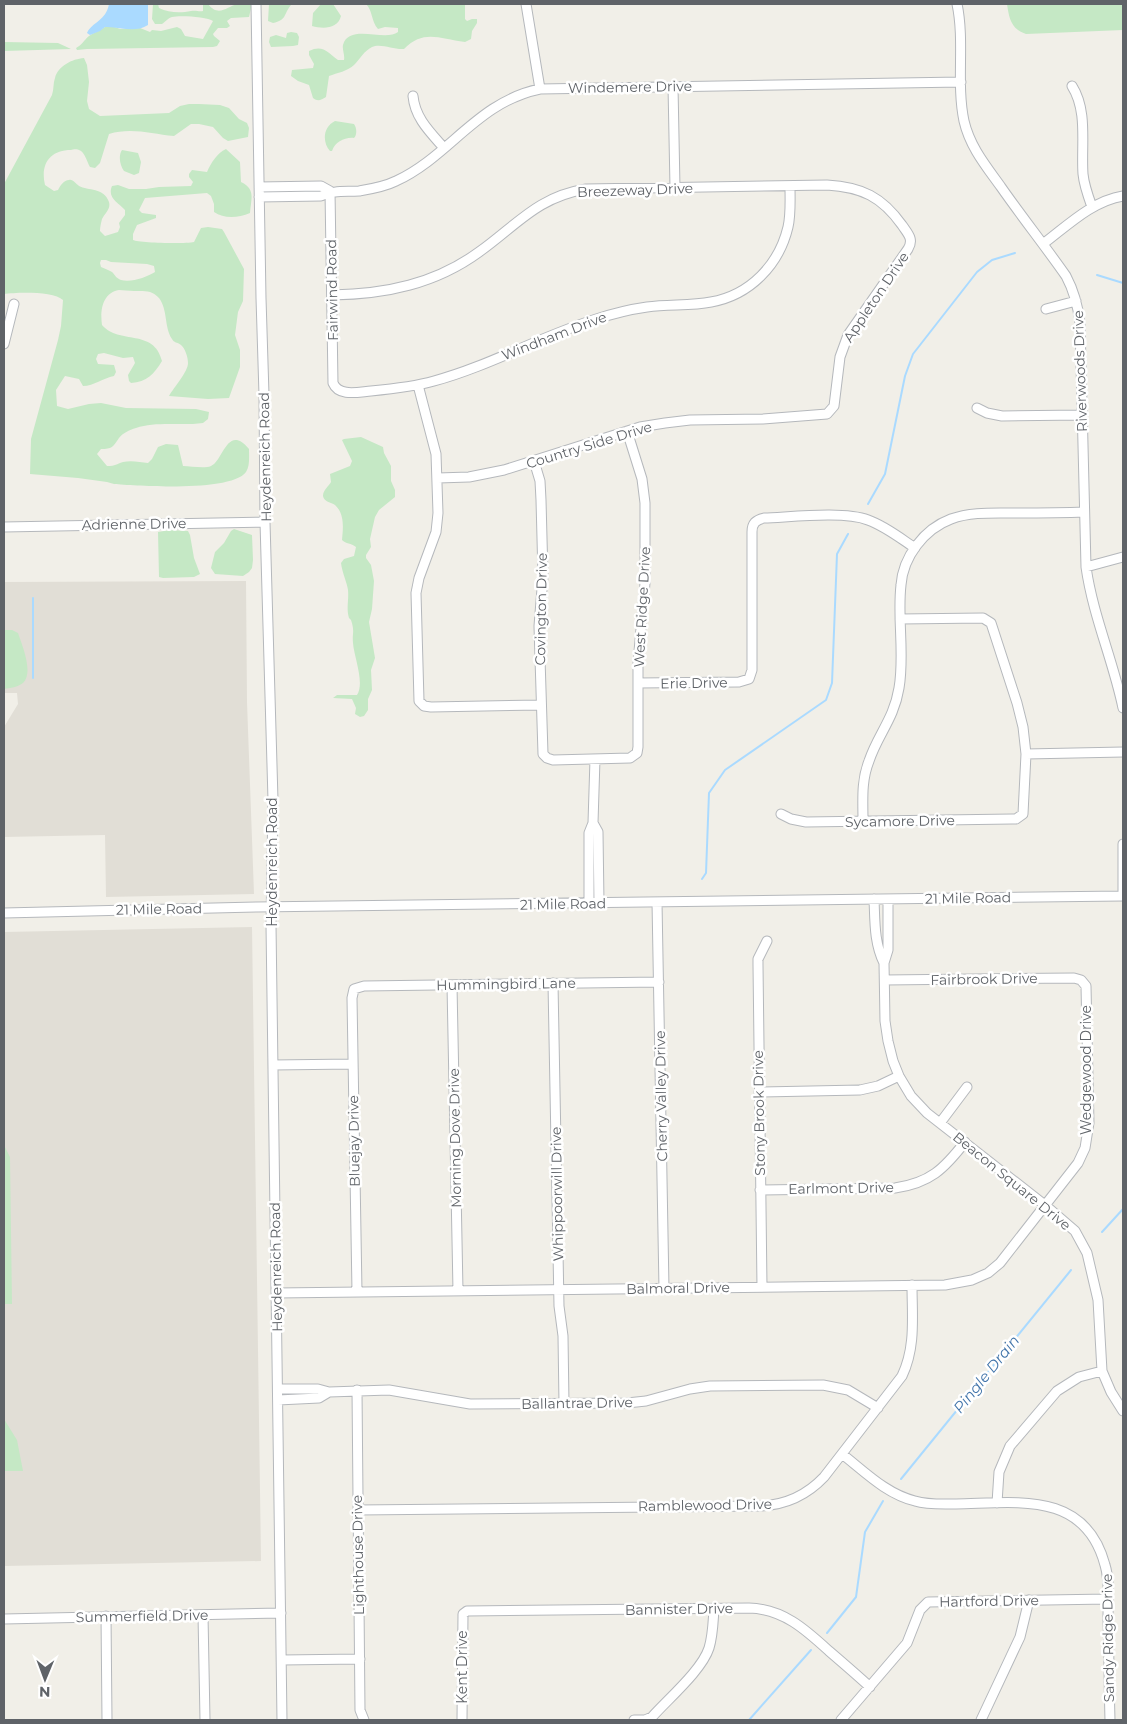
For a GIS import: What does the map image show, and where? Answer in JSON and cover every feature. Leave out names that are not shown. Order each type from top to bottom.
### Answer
[{"type":"street","name":"Heydenreich Road","points":[[256,4],[265,522],[273,800],[271,907],[282,1720]]},
{"type":"street","points":[[526,4],[540,89]]},
{"type":"street","name":"Riverwoods Drive","points":[[957,4],[960,26],[964,122],[974,149],[1066,276],[1076,301],[1080,323],[1086,567],[1092,601],[1119,670],[1123,708]]},
{"type":"street","name":"Windemere Drive","points":[[259,197],[322,196],[330,192],[368,190],[388,184],[421,166],[498,105],[514,96],[540,89],[961,82]]},
{"type":"street","points":[[673,86],[675,188]]},
{"type":"street","points":[[1072,86],[1077,93],[1081,107],[1083,176],[1092,208]]},
{"type":"street","points":[[414,96],[417,115],[444,148]]},
{"type":"street","name":"Windemere Drive","points":[[259,186],[321,186],[330,192]]},
{"type":"street","name":"Windham Drive","points":[[336,388],[346,392],[363,392],[418,385],[458,373],[597,318],[648,307],[711,302],[741,292],[765,272],[781,246],[790,217],[790,186]]},
{"type":"street","name":"Breezeway Drive","points":[[332,295],[390,291],[436,277],[470,258],[534,208],[558,195],[586,189],[836,186],[862,191],[877,199],[889,208],[909,235],[911,242]]},
{"type":"street","name":"Fairwind Road","points":[[330,192],[334,383],[336,388]]},
{"type":"street","points":[[1042,244],[1092,208],[1111,198],[1123,196]]},
{"type":"street","name":"Appleton Drive","points":[[830,412],[834,406],[840,357],[844,343],[854,325],[911,242]]},
{"type":"street","points":[[1046,309],[1076,301]]},
{"type":"street","points":[[4,344],[14,304]]},
{"type":"street","points":[[418,385],[434,446],[438,478],[436,532],[419,578],[416,594],[418,696],[421,704],[431,707],[540,705]]},
{"type":"street","points":[[977,408],[987,413],[1002,416],[1082,415]]},
{"type":"street","name":"Country Side Drive","points":[[438,478],[481,475],[534,461],[640,427],[677,421],[768,419],[822,415],[830,412]]},
{"type":"street","name":"West Ridge Drive","points":[[594,759],[627,759],[635,755],[638,747],[638,683],[646,583],[645,504],[642,479],[627,431]]},
{"type":"street","name":"Covington Drive","points":[[534,461],[540,480],[542,500],[543,576],[539,626],[541,747],[544,757],[553,760],[594,759]]},
{"type":"street","points":[[863,821],[863,786],[866,767],[889,721],[898,695],[901,676],[900,619],[902,576],[907,561],[915,548],[930,532],[942,523],[968,515],[1084,512]]},
{"type":"street","name":"Erie Drive","points":[[638,683],[739,682],[749,679],[752,670],[752,532],[754,522],[764,518],[841,516],[861,518],[878,525],[915,548]]},
{"type":"street","name":"Adrienne Drive","points":[[4,527],[265,522]]},
{"type":"street","points":[[1086,567],[1123,557]]},
{"type":"street","points":[[900,619],[983,618],[989,621],[993,626],[1017,703],[1023,726],[1026,754],[1123,752]]},
{"type":"street","name":"Sycamore Drive","points":[[780,814],[791,819],[806,822],[1012,819],[1020,817],[1024,806],[1026,754]]},
{"type":"street","points":[[589,903],[589,832],[593,823],[594,759]]},
{"type":"street","points":[[593,823],[598,832],[599,903]]},
{"type":"street","points":[[1123,844],[1123,896]]},
{"type":"street","name":"21 Mile Road","points":[[4,913],[271,907],[1123,896]]},
{"type":"street","name":"Beacon Square Drive","points":[[874,899],[875,933],[879,952],[884,963]]},
{"type":"street","name":"Beacon Square Drive","points":[[888,899],[888,950],[884,963],[886,1021],[888,1041],[899,1076],[919,1105],[1076,1232],[1087,1252],[1098,1300],[1102,1371],[1111,1392],[1123,1411]]},
{"type":"street","name":"Cherry Valley Drive","points":[[657,902],[664,1289]]},
{"type":"street","name":"Stony Brook Drive","points":[[762,1287],[758,959],[767,941]]},
{"type":"street","name":"Fairbrook Drive","points":[[885,980],[1074,978],[1083,982]]},
{"type":"street","name":"Hummingbird Lane","points":[[354,989],[364,986],[659,982]]},
{"type":"street","name":"Wedgewood Drive","points":[[1046,1206],[1078,1163],[1087,1140],[1086,989],[1083,982]]},
{"type":"street","name":"Whippoorwill Drive","points":[[553,983],[558,1290],[563,1336],[564,1404]]},
{"type":"street","name":"Morning Dove Drive","points":[[452,985],[458,1291]]},
{"type":"street","name":"Bluejay Drive","points":[[354,989],[352,998],[357,1292]]},
{"type":"street","points":[[273,1066],[353,1064]]},
{"type":"street","points":[[759,1092],[860,1090],[878,1086],[899,1076]]},
{"type":"street","points":[[940,1123],[968,1087]]},
{"type":"street","name":"Earlmont Drive","points":[[760,1190],[895,1188],[912,1185],[928,1178],[942,1168],[965,1142]]},
{"type":"street","name":"Balmoral Drive","points":[[276,1293],[945,1285],[963,1283],[988,1273],[1000,1263],[1046,1206]]},
{"type":"street","name":"Ramblewood Drive","points":[[358,1510],[769,1505],[786,1502],[811,1489],[824,1477],[902,1376],[910,1354],[912,1338],[912,1285]]},
{"type":"street","points":[[997,1503],[999,1472],[1010,1446],[1057,1391],[1079,1377],[1102,1371]]},
{"type":"street","name":"Ballantrae Drive","points":[[278,1389],[318,1389],[329,1392],[389,1390],[470,1404],[564,1404],[636,1402],[710,1386],[823,1385],[848,1390],[878,1408]]},
{"type":"street","name":"Lighthouse Drive","points":[[357,1390],[360,1710],[363,1720]]},
{"type":"street","name":"Ballantrae Drive","points":[[278,1400],[319,1398],[329,1392]]},
{"type":"street","name":"Sandy Ridge Drive","points":[[842,1454],[887,1489],[907,1499],[934,1504],[1042,1504],[1068,1514],[1081,1523],[1098,1545],[1107,1574],[1110,1720]]},
{"type":"street","name":"Hartford Drive","points":[[841,1720],[907,1643],[920,1610],[928,1602],[1108,1599]]},
{"type":"street","points":[[981,1720],[1020,1637],[1030,1600]]},
{"type":"street","name":"Bannister Drive","points":[[463,1614],[467,1611],[754,1608],[768,1610],[785,1616],[800,1625],[870,1687]]},
{"type":"street","points":[[634,1720],[645,1720],[652,1717],[704,1661],[712,1634],[714,1609]]},
{"type":"street","name":"Summerfield Drive","points":[[4,1619],[281,1613]]},
{"type":"street","points":[[203,1614],[204,1720]]},
{"type":"street","name":"Kent Drive","points":[[462,1720],[463,1614]]},
{"type":"street","points":[[106,1616],[107,1720]]},
{"type":"street","points":[[282,1660],[360,1659]]},
{"type":"shaded area","points":[[246,581],[247,702],[254,894],[106,897],[105,835],[4,837],[4,727],[18,704],[17,693],[4,693],[4,582]]},
{"type":"shaded area","points":[[252,927],[261,1561],[4,1566],[4,932]]},
{"type":"green space","points":[[153,4],[158,4],[159,8],[163,10],[179,12],[203,11],[203,4],[208,4],[219,11],[238,4],[252,4],[249,17],[231,18],[227,21],[230,26],[218,28],[213,34],[220,41],[217,46],[77,50],[76,48],[89,36],[105,27],[112,26],[120,29],[140,28],[150,32],[152,30],[161,31],[177,27],[181,29],[185,36],[203,39],[213,21],[200,17],[176,16],[169,18],[162,24],[155,24],[152,19]]},
{"type":"green space","points":[[269,4],[297,4],[291,5],[283,19],[273,23],[268,21]]},
{"type":"green space","points":[[321,4],[333,4],[341,16],[333,26],[321,28],[312,26],[313,13]]},
{"type":"green space","points":[[366,4],[465,4],[465,19],[467,21],[477,19],[477,23],[472,31],[471,39],[465,42],[425,37],[411,43],[404,49],[372,47],[352,67],[329,76],[326,97],[316,100],[313,98],[309,85],[291,76],[292,70],[313,68],[314,64],[309,51],[318,48],[322,49],[338,60],[344,60],[343,45],[352,35],[392,35],[398,32],[398,28],[385,27],[378,29]]},
{"type":"green space","points":[[1007,4],[1123,4],[1123,30],[1026,34],[1014,26]]},
{"type":"green space","points":[[287,33],[297,33],[299,37],[298,45],[271,47],[270,37],[276,35],[286,38]]},
{"type":"green space","points":[[4,42],[58,43],[71,49],[4,51]]},
{"type":"green space","points":[[84,58],[87,65],[89,82],[87,101],[89,109],[100,116],[169,113],[180,106],[189,104],[220,105],[229,108],[239,119],[247,123],[249,128],[248,137],[228,141],[213,127],[199,124],[191,124],[174,136],[133,131],[109,134],[100,163],[95,168],[90,167],[84,155],[78,150],[64,151],[52,156],[45,165],[45,185],[54,191],[58,190],[65,181],[70,180],[83,188],[96,190],[107,197],[109,207],[102,219],[100,230],[105,236],[118,232],[119,223],[125,215],[125,210],[112,197],[112,186],[118,185],[129,189],[146,189],[191,186],[193,182],[189,174],[192,170],[207,172],[210,165],[226,149],[240,162],[241,182],[251,191],[252,199],[250,213],[231,217],[222,216],[214,212],[214,204],[211,196],[207,193],[145,198],[139,210],[142,213],[156,215],[156,218],[137,225],[133,234],[133,240],[137,241],[182,243],[194,242],[201,228],[222,229],[224,232],[244,269],[243,301],[238,312],[235,335],[240,350],[240,367],[229,398],[208,399],[169,396],[187,367],[188,361],[185,350],[173,340],[168,329],[164,308],[156,295],[148,292],[119,290],[109,295],[103,303],[102,325],[109,331],[144,340],[152,344],[158,351],[162,361],[146,379],[131,383],[128,375],[135,363],[133,357],[123,358],[104,353],[98,354],[96,359],[98,364],[114,365],[116,372],[114,376],[91,385],[83,386],[79,379],[65,376],[56,390],[57,406],[68,409],[101,403],[126,408],[196,409],[209,412],[208,419],[203,423],[160,424],[131,430],[122,435],[112,447],[101,449],[97,454],[107,466],[129,461],[148,463],[158,447],[166,444],[178,445],[183,466],[205,467],[215,463],[226,446],[235,440],[242,442],[249,449],[247,470],[237,478],[223,483],[204,485],[143,486],[30,474],[31,439],[58,340],[63,300],[44,294],[4,294],[4,184],[52,95],[54,80],[59,70],[66,64]],"holes":[[[101,260],[111,262],[147,264],[154,266],[155,272],[139,279],[125,281],[101,267]]]},
{"type":"green space","points":[[335,121],[354,124],[356,133],[354,138],[347,138],[341,141],[330,151],[327,147],[325,135],[328,127]]},
{"type":"green space","points":[[122,150],[138,153],[141,162],[139,173],[134,175],[124,171],[120,161]]},
{"type":"green space","points":[[361,437],[383,447],[391,466],[391,481],[395,490],[395,497],[379,510],[375,517],[370,539],[371,547],[366,555],[371,565],[374,581],[369,622],[375,658],[371,670],[372,690],[368,699],[368,710],[364,716],[360,717],[355,714],[356,708],[352,699],[333,698],[337,695],[357,695],[360,684],[353,643],[353,627],[348,611],[348,590],[341,563],[344,559],[354,556],[356,547],[342,540],[343,522],[340,513],[335,505],[326,501],[323,494],[331,482],[330,474],[350,466],[352,461],[342,440]]},
{"type":"green space","points":[[234,529],[252,535],[252,568],[243,576],[215,574],[211,568],[215,552]]},
{"type":"green space","points":[[170,530],[188,531],[200,574],[194,577],[159,577],[158,532]]},
{"type":"green space","points":[[4,630],[12,630],[18,633],[26,659],[27,673],[23,683],[4,689]]},
{"type":"green space","points":[[4,1145],[10,1157],[12,1304],[4,1304]]},
{"type":"green space","points":[[4,1419],[17,1440],[23,1471],[4,1471]]},
{"type":"water","points":[[109,4],[148,4],[148,25],[137,29],[105,27],[90,35],[87,33],[102,18]]},
{"type":"waterway","points":[[868,504],[885,474],[905,376],[913,354],[977,272],[992,260],[1015,253]]},
{"type":"waterway","points":[[1097,275],[1123,283]]},
{"type":"waterway","points":[[702,879],[706,873],[709,793],[725,770],[826,700],[832,683],[837,554],[848,534]]},
{"type":"waterway","points":[[33,598],[33,678]]},
{"type":"waterway","name":"Pingle Drain","points":[[1102,1232],[1123,1209]]},
{"type":"waterway","name":"Pingle Drain","points":[[901,1479],[1071,1270]]},
{"type":"waterway","name":"Pingle Drain","points":[[827,1633],[856,1597],[865,1532],[883,1501]]},
{"type":"waterway","name":"Pingle Drain","points":[[749,1720],[811,1650]]}]
